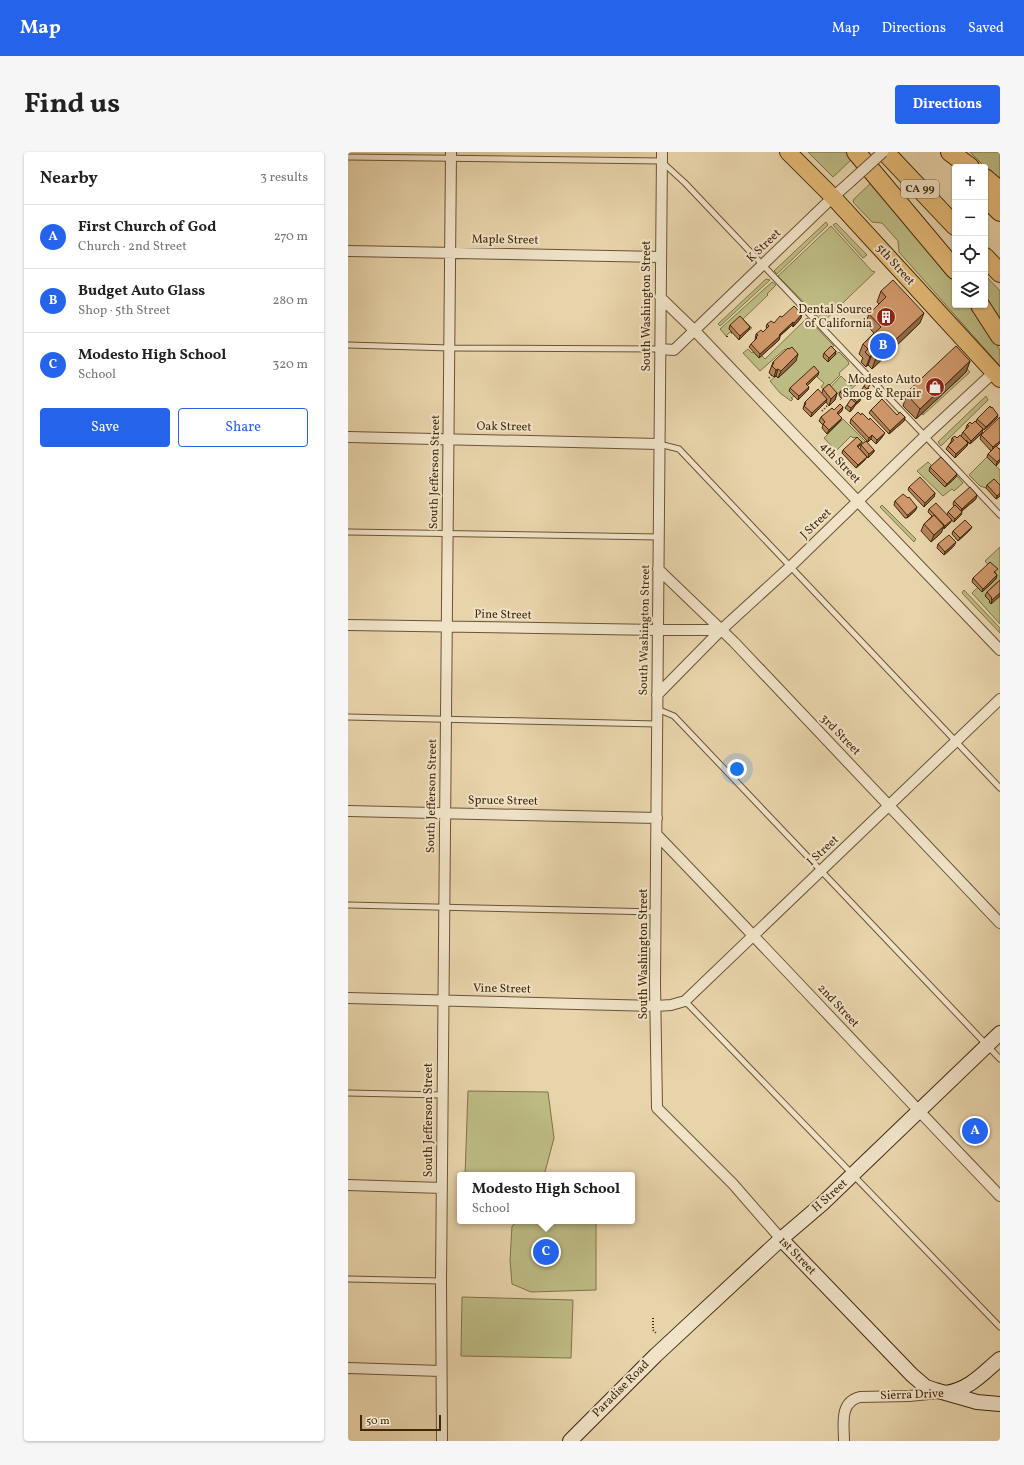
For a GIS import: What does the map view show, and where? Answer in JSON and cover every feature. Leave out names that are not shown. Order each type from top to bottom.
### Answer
[{"type":"highway","points":[[856,152],[952,266]]},
{"type":"highway","name":"CA 99","points":[[884,152],[952,223]]},
{"type":"highway","points":[[944,152],[954,164]]},
{"type":"highway","points":[[950,152],[966,164]]},
{"type":"highway","points":[[988,181],[1000,191]]},
{"type":"highway","points":[[988,200],[1000,212]]},
{"type":"highway","points":[[988,260],[1000,273]]},
{"type":"highway","points":[[982,308],[1000,336]]},
{"type":"main road","name":"5th Street","points":[[788,152],[833,197],[997,376]]},
{"type":"main road","name":"H Street","points":[[656,1355],[781,1239],[852,1176],[1000,1033]]},
{"type":"main road","name":"1st Street","points":[[781,1239],[912,1375],[926,1387],[945,1393]]},
{"type":"main road","name":"Paradise Road","points":[[570,1441],[656,1355]]},
{"type":"main road","points":[[945,1393],[956,1391],[971,1384],[1000,1359]]},
{"type":"main road","name":"Sierra Drive","points":[[945,1393],[977,1402],[1000,1404]]},
{"type":"street","name":"K Street","points":[[660,349],[674,350],[833,197],[884,152]]},
{"type":"street","name":"South Jefferson Street","points":[[442,1441],[440,1282],[451,156]]},
{"type":"street","name":"South Washington Street","points":[[657,1108],[657,695],[661,157]]},
{"type":"street","name":"Maple Street","points":[[348,251],[661,256]]},
{"type":"street","name":"4th Street","points":[[660,297],[695,330],[1000,650]]},
{"type":"street","name":"J Street","points":[[657,695],[721,630],[790,567],[925,436],[997,376]]},
{"type":"street","name":"Oak Street","points":[[348,437],[659,444]]},
{"type":"street","name":"3rd Street","points":[[658,569],[721,630],[1000,923]]},
{"type":"street","name":"Pine Street","points":[[348,625],[721,630]]},
{"type":"street","name":"I Street","points":[[685,1001],[1000,699]]},
{"type":"street","name":"Spruce Street","points":[[348,811],[657,818]]},
{"type":"street","name":"2nd Street","points":[[657,835],[754,935],[918,1111],[1000,1196]]},
{"type":"street","name":"Vine Street","points":[[348,998],[656,1006]]},
{"type":"street","points":[[656,1006],[671,1005],[685,1001]]},
{"type":"street","name":"1st Street","points":[[657,1108],[733,1184],[781,1239]]},
{"type":"street","points":[[348,1185],[442,1188]]},
{"type":"street","points":[[348,1368],[441,1371]]},
{"type":"street","name":"Sierra Drive","points":[[844,1441],[845,1409],[848,1402],[854,1398],[945,1393]]},
{"type":"lane","points":[[348,157],[661,157],[1000,515]]},
{"type":"lane","points":[[348,345],[450,348],[660,349]]},
{"type":"lane","points":[[659,444],[679,449],[1000,788]]},
{"type":"lane","points":[[348,532],[659,537]]},
{"type":"lane","points":[[657,709],[674,716],[1000,1059]]},
{"type":"lane","points":[[348,717],[657,724]]},
{"type":"lane","points":[[348,905],[657,912]]},
{"type":"lane","points":[[685,1001],[852,1176],[1000,1327]]},
{"type":"lane","points":[[348,1093],[442,1095]]},
{"type":"lane","points":[[348,1279],[440,1282]]},
{"type":"path","points":[[769,378],[772,375]]},
{"type":"path","points":[[822,411],[827,406]]},
{"type":"path","points":[[653,1318],[653,1330],[656,1333]]},
{"type":"shaded area","points":[[808,152],[846,152],[852,159],[833,177]]},
{"type":"shaded area","points":[[970,152],[1000,152],[1000,182],[988,170],[988,164],[982,164]]},
{"type":"shaded area","points":[[873,181],[952,278],[952,308],[973,308],[1000,350],[1000,366],[899,252],[898,241],[882,223],[872,222],[853,202],[854,199]]},
{"type":"shaded area","points":[[826,222],[828,225],[777,274],[774,271]]},
{"type":"shaded area","points":[[836,223],[867,255],[863,258],[833,225]]},
{"type":"shaded area","points":[[831,226],[872,271],[875,272],[823,322],[778,276]]},
{"type":"shaded area","points":[[988,278],[1000,291],[1000,324],[988,307]]},
{"type":"shaded area","points":[[766,279],[770,280],[720,326],[718,324]]},
{"type":"shaded area","points":[[772,282],[776,285],[767,294],[768,295],[743,319],[752,328],[749,330],[729,329],[731,331],[726,336],[720,329]]},
{"type":"shaded area","points":[[807,318],[834,346],[830,350],[835,355],[839,352],[849,364],[839,373],[840,375],[825,390],[821,387],[824,383],[817,377],[818,375],[789,391],[794,396],[791,398],[793,399],[791,401],[780,393],[770,381],[776,376],[778,378],[795,361],[785,349],[760,371],[743,353],[748,349],[759,357],[761,355],[765,359]]},
{"type":"shaded area","points":[[954,355],[970,372],[923,415],[922,414]]},
{"type":"shaded area","points":[[841,376],[851,386],[861,376],[863,378],[840,400],[848,392],[844,388],[836,395],[828,390]]},
{"type":"shaded area","points":[[986,396],[988,400],[941,446],[938,442]]},
{"type":"shaded area","points":[[843,419],[875,451],[873,453],[865,444],[855,437],[853,438],[851,436],[836,451],[824,438]]},
{"type":"shaded area","points":[[987,457],[1000,470],[1000,490],[993,483],[986,488],[980,486],[969,475]]},
{"type":"shaded area","points":[[928,462],[933,467],[945,487],[957,476],[963,483],[954,491],[952,489],[943,496],[917,471]]},
{"type":"shaded area","points":[[882,505],[916,539],[914,542],[880,507]]},
{"type":"shaded area","points":[[1000,547],[1000,582],[990,601],[991,604],[1000,596],[1000,624],[972,593],[978,587],[982,592],[996,579],[993,576],[996,573],[985,561]]},
{"type":"shaded area","points":[[964,590],[1000,628],[1000,633],[962,593]]},
{"type":"shaded area","points":[[468,1091],[548,1092],[554,1138],[545,1172],[465,1172]]},
{"type":"shaded area","points":[[514,1224],[596,1224],[596,1290],[531,1292],[512,1284],[510,1260],[512,1226]]},
{"type":"shaded area","points":[[462,1297],[573,1300],[571,1358],[461,1356]]},
{"type":"building","points":[[893,280],[924,313],[876,358],[872,354],[870,357],[865,352],[868,349],[863,344],[881,327],[869,314],[886,297],[881,291]]},
{"type":"building","points":[[794,306],[802,314],[760,354],[751,344],[757,338],[756,337],[758,335],[756,334],[761,330],[763,332],[769,326],[767,324],[771,321],[774,323],[780,316],[782,317]]},
{"type":"building","points":[[740,316],[750,327],[740,336],[730,325]]},
{"type":"building","points":[[831,346],[836,351],[829,358],[824,353]]},
{"type":"building","name":"Modesto Auto Smog & Repair","points":[[956,346],[970,361],[920,409],[907,395],[909,392],[908,391]]},
{"type":"building","points":[[792,347],[798,354],[781,371],[778,369],[776,370],[772,366],[774,363],[773,362],[788,348],[789,349]]},
{"type":"building","points":[[814,366],[819,372],[806,384],[809,387],[799,396],[790,388]]},
{"type":"building","points":[[867,382],[870,385],[867,389],[864,386]]},
{"type":"building","points":[[829,384],[837,393],[831,399],[823,389]]},
{"type":"building","points":[[847,386],[849,388],[842,394],[840,392]]},
{"type":"building","points":[[818,389],[827,399],[812,413],[804,406],[806,404],[805,402]]},
{"type":"building","points":[[857,394],[861,397],[857,402],[853,398]]},
{"type":"building","points":[[851,399],[856,403],[851,408],[847,405]]},
{"type":"building","points":[[882,399],[897,415],[900,412],[905,417],[890,431],[871,410]]},
{"type":"building","points":[[840,404],[843,407],[837,413],[842,418],[829,430],[823,424],[825,422],[821,417],[832,408],[834,410]]},
{"type":"building","points":[[990,406],[998,415],[986,427],[977,419]]},
{"type":"building","points":[[858,412],[861,415],[862,413],[869,420],[870,418],[885,433],[877,440],[872,435],[869,438],[851,419]]},
{"type":"building","points":[[1000,417],[1000,441],[993,447],[981,435]]},
{"type":"building","points":[[975,421],[983,429],[971,441],[963,432],[969,426],[967,425],[970,422],[972,424]]},
{"type":"building","points":[[960,435],[968,443],[956,454],[948,446],[954,440],[952,438],[955,436],[957,438]]},
{"type":"building","points":[[857,437],[862,442],[857,446],[867,457],[858,465],[843,450]]},
{"type":"building","points":[[866,441],[874,450],[869,454],[861,445]]},
{"type":"building","points":[[996,446],[1000,449],[1000,459],[997,462],[988,454]]},
{"type":"building","points":[[941,457],[957,474],[947,484],[930,467]]},
{"type":"building","points":[[920,477],[935,493],[925,503],[909,487]]},
{"type":"building","points":[[994,479],[1000,485],[1000,493],[997,496],[987,485]]},
{"type":"building","points":[[970,487],[977,495],[962,509],[954,501]]},
{"type":"building","points":[[903,494],[908,498],[909,497],[917,507],[908,515],[895,501]]},
{"type":"building","points":[[936,503],[952,520],[945,526],[929,509]]},
{"type":"building","points":[[955,505],[962,512],[955,519],[948,512]]},
{"type":"building","points":[[934,515],[944,526],[934,535],[924,524]]},
{"type":"building","points":[[965,520],[972,527],[960,538],[953,531]]},
{"type":"building","points":[[949,535],[956,542],[945,552],[938,544]]},
{"type":"building","points":[[990,562],[998,569],[994,572],[997,575],[983,589],[973,578]]},
{"type":"building","points":[[1000,580],[1000,593],[992,600],[987,592]]},
{"type":"place","name":"Dental Source of California","points":[[886,317]]},
{"type":"place","name":"Budget Auto Glass","points":[[883,346]]},
{"type":"place","name":"Modesto Auto Smog & Repair","points":[[935,387]]},
{"type":"place","name":"First Church of God","points":[[975,1131]]},
{"type":"place","name":"Modesto High School","points":[[546,1252]]}]
